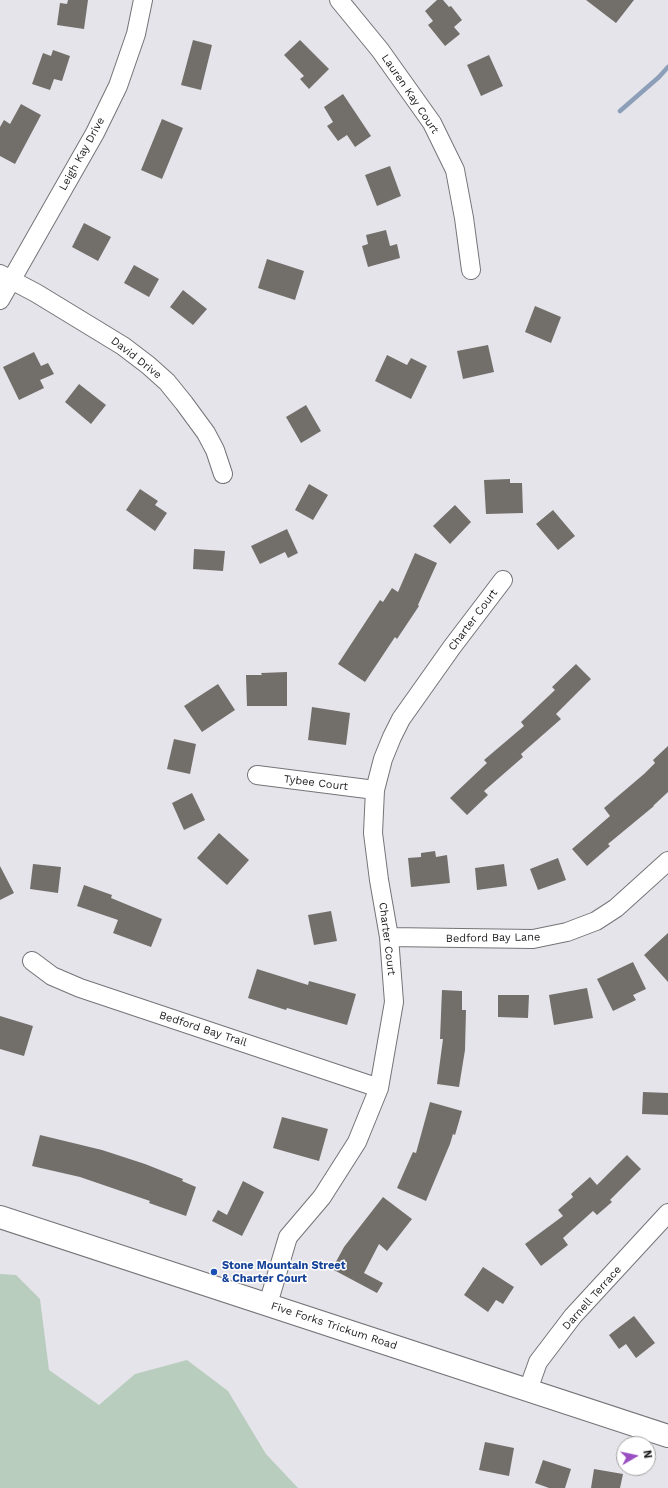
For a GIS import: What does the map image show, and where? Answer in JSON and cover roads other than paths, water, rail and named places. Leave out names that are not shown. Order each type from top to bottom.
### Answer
[{"type":"main road","name":"Five Forks Trickum Road","points":[[0,1217],[668,1436]]},
{"type":"street","name":"Leigh Kay Drive","points":[[0,300],[5,277],[95,133],[115,92],[136,34],[143,0]]},
{"type":"street","name":"Lauren Kay Court","points":[[339,0],[403,81],[436,130],[455,170],[464,218],[471,270]]},
{"type":"street","name":"David Drive","points":[[5,277],[36,293],[123,346],[167,382],[206,434],[223,474]]},
{"type":"street","name":"Charter Court","points":[[268,1304],[288,1237],[322,1197],[357,1142],[379,1088],[394,1002],[389,937],[379,880],[373,833],[375,790],[383,759],[401,719],[452,647],[503,580]]},
{"type":"street","name":"Tybee Court","points":[[257,775],[375,790]]},
{"type":"street","name":"Bedford Bay Lane","points":[[389,937],[533,940],[567,932],[596,921],[616,908],[668,861]]},
{"type":"street","name":"Bedford Bay Trail","points":[[32,961],[52,976],[80,988],[379,1088]]},
{"type":"street","name":"Darnell Terrace","points":[[528,1390],[538,1362],[573,1316],[668,1214]]},
{"type":"waterway","points":[[620,111],[659,77],[668,67]]},
{"type":"place","name":"Stone Mountain Street & Charter Court","points":[[214,1272]]}]
